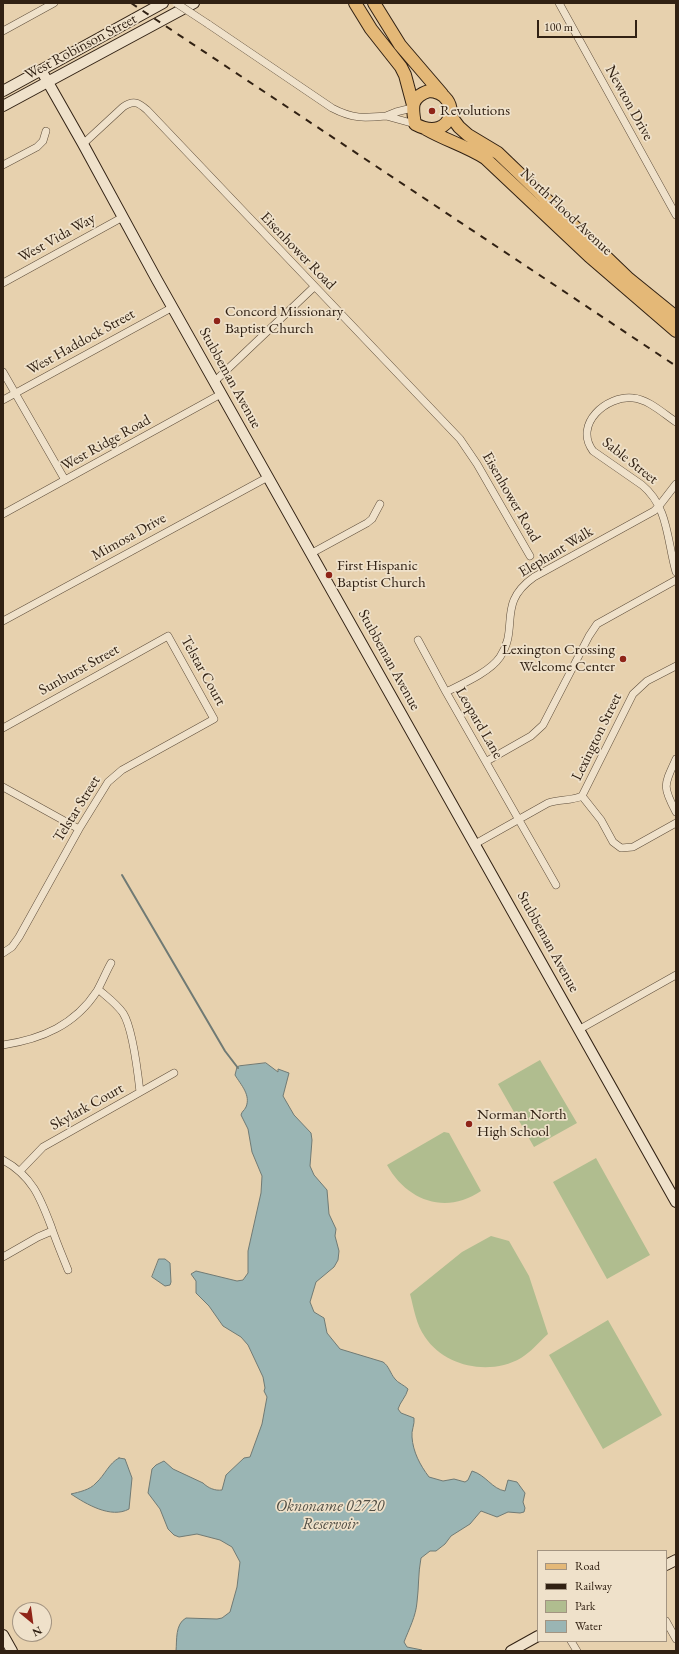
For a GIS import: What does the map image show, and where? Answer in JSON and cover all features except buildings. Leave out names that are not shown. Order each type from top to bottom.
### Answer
[{"type":"main road","points":[[355,3],[371,29],[405,75],[413,106],[421,126],[435,129],[441,127],[446,124],[450,115],[450,105],[447,99],[400,45],[374,3]]},
{"type":"main road","points":[[413,106],[417,97],[423,93],[429,91],[442,94]]},
{"type":"main road","name":"North Flood Avenue","points":[[450,115],[459,127],[468,135],[498,153],[629,279],[676,317]]},
{"type":"main road","name":"North Flood Avenue","points":[[421,126],[437,135],[471,149],[485,158],[590,256],[676,331]]},
{"type":"street","points":[[3,32],[54,3]]},
{"type":"street","name":"West Robinson Street","points":[[3,91],[163,3]]},
{"type":"street","points":[[176,3],[346,116],[361,118],[386,116],[413,106]]},
{"type":"street","name":"West Robinson Street","points":[[3,106],[194,3]]},
{"type":"street","name":"Newton Drive","points":[[559,3],[676,215]]},
{"type":"street","name":"Stubbeman Avenue","points":[[41,70],[214,382],[312,553],[676,1202]]},
{"type":"street","name":"Eisenhower Road","points":[[83,144],[130,102],[135,102],[143,106],[466,446],[530,556]]},
{"type":"street","points":[[386,116],[421,126]]},
{"type":"street","points":[[3,166],[37,147],[43,141],[46,131]]},
{"type":"street","name":"West Vida Way","points":[[3,283],[123,217]]},
{"type":"street","points":[[214,382],[314,287]]},
{"type":"street","name":"West Haddock Street","points":[[3,400],[172,307]]},
{"type":"street","points":[[3,372],[64,480]]},
{"type":"street","name":"West Ridge Road","points":[[3,514],[222,394]]},
{"type":"street","name":"Sable Street","points":[[676,422],[645,402],[630,398],[618,400],[603,408],[593,416],[587,428],[586,437],[593,451],[648,489],[659,506],[666,524],[676,572]]},
{"type":"street","name":"Mimosa Drive","points":[[3,621],[268,477]]},
{"type":"street","name":"Elephant Walk","points":[[446,692],[487,670],[500,658],[506,642],[512,603],[522,586],[534,577],[646,515],[659,506],[676,484]]},
{"type":"street","points":[[312,553],[367,523],[372,519],[380,504]]},
{"type":"street","points":[[487,761],[531,736],[543,725],[588,636],[597,624],[676,580]]},
{"type":"street","name":"Telstar Court","points":[[168,636],[214,719]]},
{"type":"street","name":"Sunburst Street","points":[[3,728],[168,636]]},
{"type":"street","name":"Leopard Lane","points":[[418,640],[556,885]]},
{"type":"street","name":"Lexington Street","points":[[475,844],[555,800],[582,796],[633,694],[647,681],[676,666]]},
{"type":"street","name":"Telstar Street","points":[[3,953],[12,947],[19,937],[101,792],[117,774],[214,719]]},
{"type":"street","points":[[676,759],[667,778],[665,787],[668,797],[676,812]]},
{"type":"street","points":[[3,787],[79,829]]},
{"type":"street","points":[[582,796],[601,820],[613,842],[621,848],[625,849],[633,847],[676,823]]},
{"type":"street","points":[[3,1045],[30,1040],[68,1022],[84,1008],[98,989],[111,963]]},
{"type":"street","points":[[580,1029],[676,975]]},
{"type":"street","points":[[98,989],[115,1003],[124,1015],[129,1031],[140,1092]]},
{"type":"street","name":"Skylark Court","points":[[20,1171],[43,1147],[174,1073]]},
{"type":"street","points":[[3,1160],[20,1171],[39,1195],[68,1270]]},
{"type":"street","points":[[3,1257],[38,1237],[52,1231]]},
{"type":"street","points":[[667,1564],[676,1560]]},
{"type":"street","points":[[676,1623],[668,1624],[676,1639]]},
{"type":"street","points":[[3,1635],[12,1651]]},
{"type":"street","points":[[511,1651],[537,1637]]},
{"type":"street","points":[[572,1642],[577,1651]]},
{"type":"green space","points":[[540,1060],[577,1123],[534,1147],[498,1084]]},
{"type":"green space","points":[[444,1132],[449,1133],[481,1191],[468,1198],[454,1202],[441,1203],[416,1195],[405,1188],[387,1165]]},
{"type":"green space","points":[[596,1158],[650,1255],[607,1279],[553,1182]]},
{"type":"green space","points":[[491,1236],[509,1241],[529,1276],[548,1334],[525,1356],[509,1363],[496,1367],[469,1366],[456,1362],[444,1355],[425,1337],[419,1327],[410,1294],[462,1252]]},
{"type":"green space","points":[[608,1320],[662,1415],[603,1449],[549,1355]]},
{"type":"water","name":"Oknoname 02720 Reservoir","points":[[266,1063],[278,1072],[278,1069],[289,1073],[283,1096],[294,1115],[311,1133],[312,1140],[310,1166],[314,1175],[327,1190],[329,1214],[336,1229],[335,1236],[339,1251],[338,1260],[334,1267],[316,1282],[310,1302],[314,1312],[324,1318],[327,1333],[340,1349],[383,1362],[393,1377],[408,1389],[398,1409],[401,1413],[414,1418],[412,1435],[415,1453],[429,1477],[443,1481],[454,1479],[465,1482],[468,1480],[472,1471],[500,1490],[505,1491],[508,1480],[517,1482],[525,1493],[523,1502],[525,1508],[524,1512],[508,1512],[497,1517],[481,1511],[470,1524],[451,1536],[445,1544],[436,1551],[430,1551],[421,1558],[418,1596],[415,1612],[404,1642],[407,1647],[422,1650],[421,1651],[176,1651],[178,1628],[182,1621],[186,1618],[217,1619],[222,1618],[230,1612],[237,1587],[240,1562],[232,1547],[220,1540],[197,1534],[179,1537],[174,1535],[168,1529],[160,1509],[148,1493],[152,1469],[164,1461],[173,1469],[203,1483],[209,1488],[214,1490],[222,1490],[226,1475],[244,1458],[250,1457],[262,1424],[267,1397],[264,1391],[265,1388],[263,1377],[248,1345],[241,1337],[223,1326],[209,1306],[196,1293],[196,1281],[191,1274],[196,1271],[237,1281],[243,1280],[248,1273],[248,1251],[261,1193],[262,1176],[252,1152],[248,1129],[241,1115],[247,1103],[246,1094],[235,1075],[237,1067],[239,1066]]},
{"type":"water","points":[[159,1259],[165,1259],[170,1263],[170,1285],[165,1286],[152,1277]]},
{"type":"water","points":[[119,1458],[125,1459],[132,1478],[129,1509],[122,1512],[114,1512],[99,1509],[71,1494],[94,1485],[112,1463]]},
{"type":"waterway","points":[[122,875],[225,1051],[238,1068]]},
{"type":"railway","points":[[131,3],[676,366]]},
{"type":"place","name":"Revolutions","points":[[432,111]]},
{"type":"place","name":"Concord Missionary Baptist Church","points":[[217,321]]},
{"type":"place","name":"First Hispanic Baptist Church","points":[[329,575]]},
{"type":"place","name":"Lexington Crossing Welcome Center","points":[[623,659]]},
{"type":"place","name":"Norman North High School","points":[[469,1124]]}]
